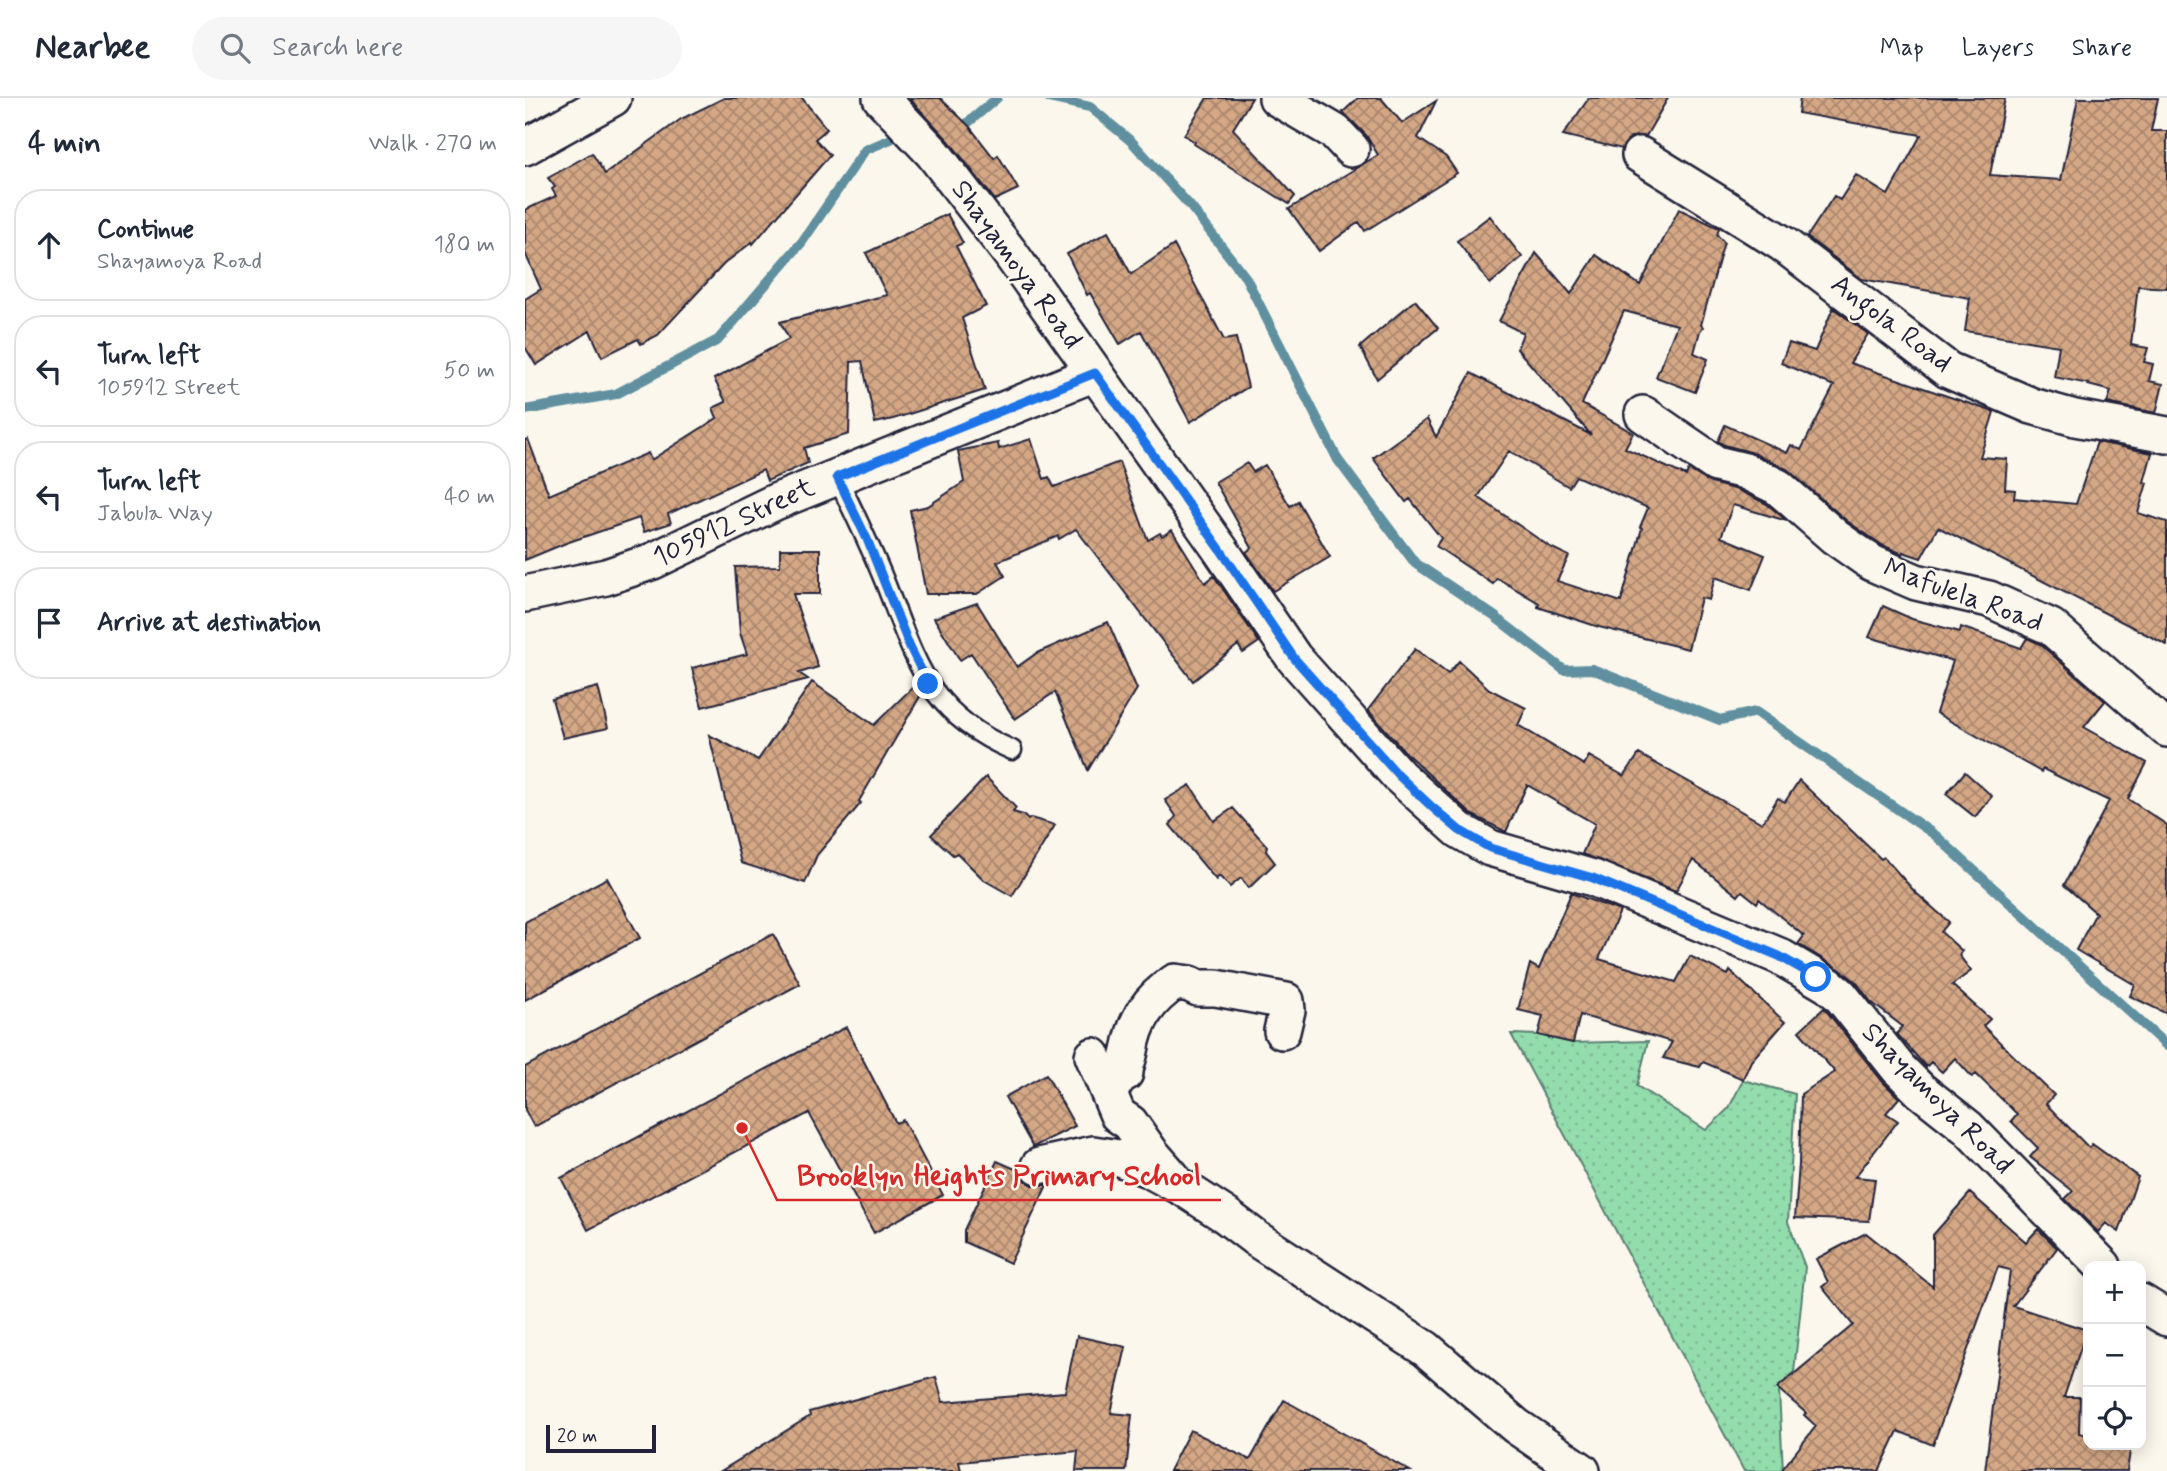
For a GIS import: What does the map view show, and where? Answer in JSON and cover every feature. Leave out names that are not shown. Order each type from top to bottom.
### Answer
[{"type":"street","points":[[525,147],[613,98]]},
{"type":"street","name":"Shayamoya Road","points":[[881,98],[902,118],[964,193],[1220,549],[1294,658],[1399,776],[1459,830],[1490,848],[1593,878],[1779,956],[1828,985],[1840,995],[1899,1069],[1920,1090],[1968,1128],[2098,1261]]},
{"type":"street","points":[[1277,98],[1335,132],[1350,149]]},
{"type":"street","name":"Angola Road","points":[[1640,155],[1783,244],[1948,370],[2032,406],[2075,418],[2167,435]]},
{"type":"street","name":"105912 Street","points":[[525,594],[606,577],[653,561],[775,502],[1095,373]]},
{"type":"street","name":"Mafulela Road","points":[[1643,414],[1716,464],[1745,471],[1778,487],[1835,537],[1873,563],[1916,582],[1989,599],[2051,627],[2167,729]]},
{"type":"street","points":[[1109,1092],[1120,1074],[1125,1073],[1133,1031],[1144,1010],[1156,995],[1175,982],[1286,1001],[1287,1010],[1273,1023]]},
{"type":"street","points":[[1093,1056],[1118,1115],[1130,1123],[1164,1169],[1185,1189]]},
{"type":"street","points":[[1039,1166],[1093,1154],[1119,1158],[1148,1169],[1185,1189],[1225,1214],[1258,1240],[1426,1349],[1516,1426],[1582,1471]]},
{"type":"street","points":[[2146,1304],[2167,1318]]},
{"type":"lane","points":[[837,477],[867,539],[909,645],[928,684],[953,714],[985,738],[1012,750]]},
{"type":"green space","points":[[1511,1034],[1538,1035],[1573,1043],[1648,1041],[1637,1086],[1706,1130],[1729,1108],[1743,1080],[1795,1094],[1788,1222],[1805,1267],[1794,1372],[1779,1390],[1783,1471],[1744,1471]]},
{"type":"building","points":[[724,98],[802,98],[827,129],[815,139],[830,155],[753,244],[752,242],[724,264],[658,335],[641,344],[638,339],[602,357],[590,331],[536,365],[525,347],[525,299],[541,289],[525,253],[525,210],[556,196],[552,189],[555,187],[548,178],[592,153],[605,174],[681,119]]},
{"type":"building","points":[[909,98],[940,98],[969,126],[994,158],[998,155],[1018,189],[995,200],[949,141]]},
{"type":"building","points":[[1207,98],[1252,98],[1233,129],[1295,196],[1289,204],[1184,135]]},
{"type":"building","points":[[1358,98],[1381,98],[1402,123],[1436,101],[1418,138],[1446,157],[1457,173],[1365,231],[1359,222],[1319,251],[1289,209],[1378,155],[1366,135],[1343,112]]},
{"type":"building","points":[[1589,98],[1668,98],[1646,136],[1631,137],[1622,149],[1563,135]]},
{"type":"building","points":[[1800,98],[2005,98],[1990,175],[2061,180],[2078,98],[2158,98],[2151,131],[2167,131],[2167,288],[2138,286],[2131,345],[2148,348],[2144,362],[2153,364],[2149,381],[2163,384],[2156,413],[2107,403],[2111,391],[2054,377],[2059,346],[1965,331],[1970,298],[1862,279],[1807,237],[1834,196],[1840,200],[1856,175],[1888,195],[1921,135],[1798,113]]},
{"type":"building","points":[[1679,209],[1719,228],[1717,235],[1724,242],[1694,353],[1708,359],[1695,392],[1656,377],[1677,325],[1624,311],[1582,404],[1633,433],[1625,448],[1686,476],[1689,470],[1711,483],[1738,490],[1767,504],[1787,521],[1733,505],[1721,537],[1765,555],[1751,590],[1715,577],[1709,600],[1701,598],[1688,649],[1599,627],[1538,607],[1539,603],[1497,578],[1493,584],[1436,546],[1441,538],[1410,499],[1406,502],[1373,458],[1427,419],[1436,437],[1471,373],[1591,435],[1517,349],[1523,333],[1499,321],[1536,253],[1571,294],[1596,255],[1640,285]],"holes":[[[1509,451],[1569,487],[1576,476],[1648,508],[1640,527],[1642,528],[1621,602],[1557,581],[1569,556],[1550,547],[1478,497]]]},
{"type":"building","points":[[947,214],[963,243],[956,246],[986,306],[962,318],[985,390],[875,423],[862,361],[851,362],[849,434],[804,448],[808,463],[767,481],[763,470],[668,514],[671,523],[644,532],[639,518],[525,560],[525,440],[528,439],[549,495],[648,453],[651,460],[717,418],[713,408],[726,402],[714,379],[789,339],[780,322],[887,295],[866,253]]},
{"type":"building","points":[[1490,216],[1522,257],[1490,284],[1457,241]]},
{"type":"building","points":[[1108,232],[1131,274],[1174,245],[1224,340],[1236,338],[1248,387],[1190,422],[1141,331],[1120,344],[1090,293],[1087,295],[1067,254]]},
{"type":"building","points":[[1415,300],[1438,328],[1377,379],[1360,347]]},
{"type":"building","points":[[1833,308],[1868,334],[1850,363],[1994,412],[1980,457],[2007,459],[2005,489],[2015,490],[2014,498],[2076,504],[2097,442],[2152,453],[2138,513],[2167,522],[2167,645],[1938,527],[1921,558],[1882,545],[1847,521],[1787,469],[1754,453],[1718,441],[1725,425],[1787,453],[1791,445],[1801,450],[1834,386],[1781,363],[1789,343],[1815,351]]},
{"type":"building","points":[[1031,439],[1044,479],[1049,477],[1054,487],[1119,462],[1148,540],[1172,530],[1205,583],[1214,576],[1259,642],[1243,653],[1238,645],[1193,681],[1076,529],[1059,539],[1058,536],[997,562],[1005,576],[977,594],[926,594],[910,510],[928,506],[964,482],[958,451],[998,443],[999,449]]},
{"type":"building","points":[[1247,463],[1253,472],[1265,465],[1290,506],[1298,501],[1330,557],[1273,591],[1246,552],[1252,548],[1215,482]]},
{"type":"building","points":[[780,549],[820,549],[820,594],[793,594],[818,667],[799,673],[808,679],[702,707],[692,668],[747,654],[740,633],[735,567],[780,566]]},
{"type":"building","points":[[977,603],[1017,667],[1037,653],[1108,622],[1137,689],[1088,770],[1055,692],[1015,719],[971,653],[960,660],[934,618]]},
{"type":"building","points":[[1883,606],[1912,619],[1960,632],[1961,627],[2021,648],[2027,638],[2040,644],[2105,701],[2084,727],[2147,763],[2128,799],[2167,825],[2167,1014],[2130,996],[2135,985],[2076,950],[2096,913],[2064,885],[2109,801],[2043,769],[2041,772],[1936,713],[1953,661],[1869,637]]},
{"type":"building","points":[[1415,649],[1448,674],[1459,661],[1489,689],[1526,708],[1518,725],[1584,765],[1589,756],[1624,776],[1639,754],[1762,823],[1778,798],[1785,802],[1799,780],[1881,859],[1884,857],[1915,892],[1949,922],[1941,932],[1962,951],[1959,955],[1971,971],[1952,985],[1990,1019],[1983,1026],[2054,1095],[2046,1104],[2089,1148],[2092,1144],[2138,1177],[2119,1232],[2106,1223],[2098,1232],[2065,1199],[2073,1191],[2030,1157],[2038,1148],[2011,1121],[2017,1114],[1976,1074],[1972,1077],[1955,1058],[1942,1072],[1931,1062],[1926,1067],[1897,1034],[1902,1026],[1871,1002],[1856,982],[1841,970],[1798,944],[1804,936],[1759,899],[1757,903],[1742,891],[1738,896],[1693,860],[1676,891],[1582,854],[1595,824],[1527,785],[1506,832],[1471,814],[1407,754],[1368,710]]},
{"type":"building","points":[[812,682],[874,725],[916,684],[922,693],[859,801],[861,803],[817,855],[805,883],[741,863],[709,735],[758,760]]},
{"type":"building","points":[[598,687],[608,728],[563,738],[552,699]]},
{"type":"building","points":[[1965,772],[1992,796],[1975,817],[1946,794]]},
{"type":"building","points":[[986,777],[1016,808],[1013,812],[1028,820],[1031,818],[1055,825],[1012,896],[984,880],[957,853],[953,855],[931,835]]},
{"type":"building","points":[[1190,785],[1214,821],[1233,808],[1267,846],[1266,851],[1275,863],[1249,888],[1241,878],[1230,887],[1219,876],[1216,880],[1170,825],[1176,816],[1165,800]]},
{"type":"building","points":[[607,878],[640,938],[525,1000],[525,922]]},
{"type":"building","points":[[1571,893],[1620,911],[1599,959],[1676,982],[1690,956],[1728,975],[1730,971],[1785,1022],[1751,1061],[1743,1079],[1703,1062],[1700,1067],[1663,1058],[1672,1042],[1580,1015],[1573,1043],[1538,1035],[1543,1016],[1518,1010],[1530,964],[1539,969]]},
{"type":"building","points":[[773,934],[800,984],[534,1127],[525,1110],[525,1067]]},
{"type":"building","points":[[1824,1008],[1899,1098],[1886,1113],[1898,1121],[1855,1177],[1875,1179],[1869,1221],[1795,1218],[1801,1094],[1835,1072],[1799,1031]]},
{"type":"building","points":[[846,1027],[896,1123],[903,1120],[943,1195],[874,1233],[809,1113],[588,1230],[561,1178]]},
{"type":"building","points":[[1046,1074],[1075,1126],[1033,1147],[1005,1097]]},
{"type":"building","points":[[997,1161],[1020,1171],[1024,1179],[1032,1185],[1047,1185],[1010,1263],[964,1242],[964,1230]]},
{"type":"building","points":[[1970,1193],[2026,1242],[2038,1229],[2057,1248],[2013,1306],[2083,1329],[2083,1342],[2064,1397],[2080,1397],[2079,1433],[2083,1434],[2083,1450],[2130,1450],[2127,1471],[1985,1471],[2010,1270],[1998,1267],[1933,1445],[1898,1431],[1879,1471],[1781,1471],[1816,1426],[1804,1415],[1806,1413],[1777,1388],[1853,1325],[1822,1287],[1828,1282],[1816,1259],[1866,1233],[1933,1287],[1933,1235]]},
{"type":"building","points":[[1077,1336],[1126,1347],[1111,1413],[1132,1415],[1126,1471],[1076,1471],[1078,1451],[959,1462],[961,1471],[721,1471],[810,1416],[809,1412],[936,1377],[943,1402],[1065,1392]]},
{"type":"building","points":[[1284,1400],[1410,1471],[1169,1471],[1190,1430],[1250,1460]]},
{"type":"waterway","points":[[944,143],[997,98]]},
{"type":"waterway","points":[[1049,98],[1090,107],[1132,142],[1191,207],[1246,278],[1338,460],[1415,563],[1494,616],[1564,670],[1592,669],[1720,720],[1756,712],[1935,835],[2167,1046]]},
{"type":"waterway","points":[[525,410],[616,394],[718,340],[802,242],[865,150],[891,139]]},
{"type":"place","name":"Brooklyn Heights Primary School","points":[[742,1128]]},
{"type":"route","points":[[928,684],[909,645],[867,539],[837,477],[1095,373],[1294,658],[1399,776],[1459,830],[1490,848],[1593,878],[1779,956],[1816,977]]}]
